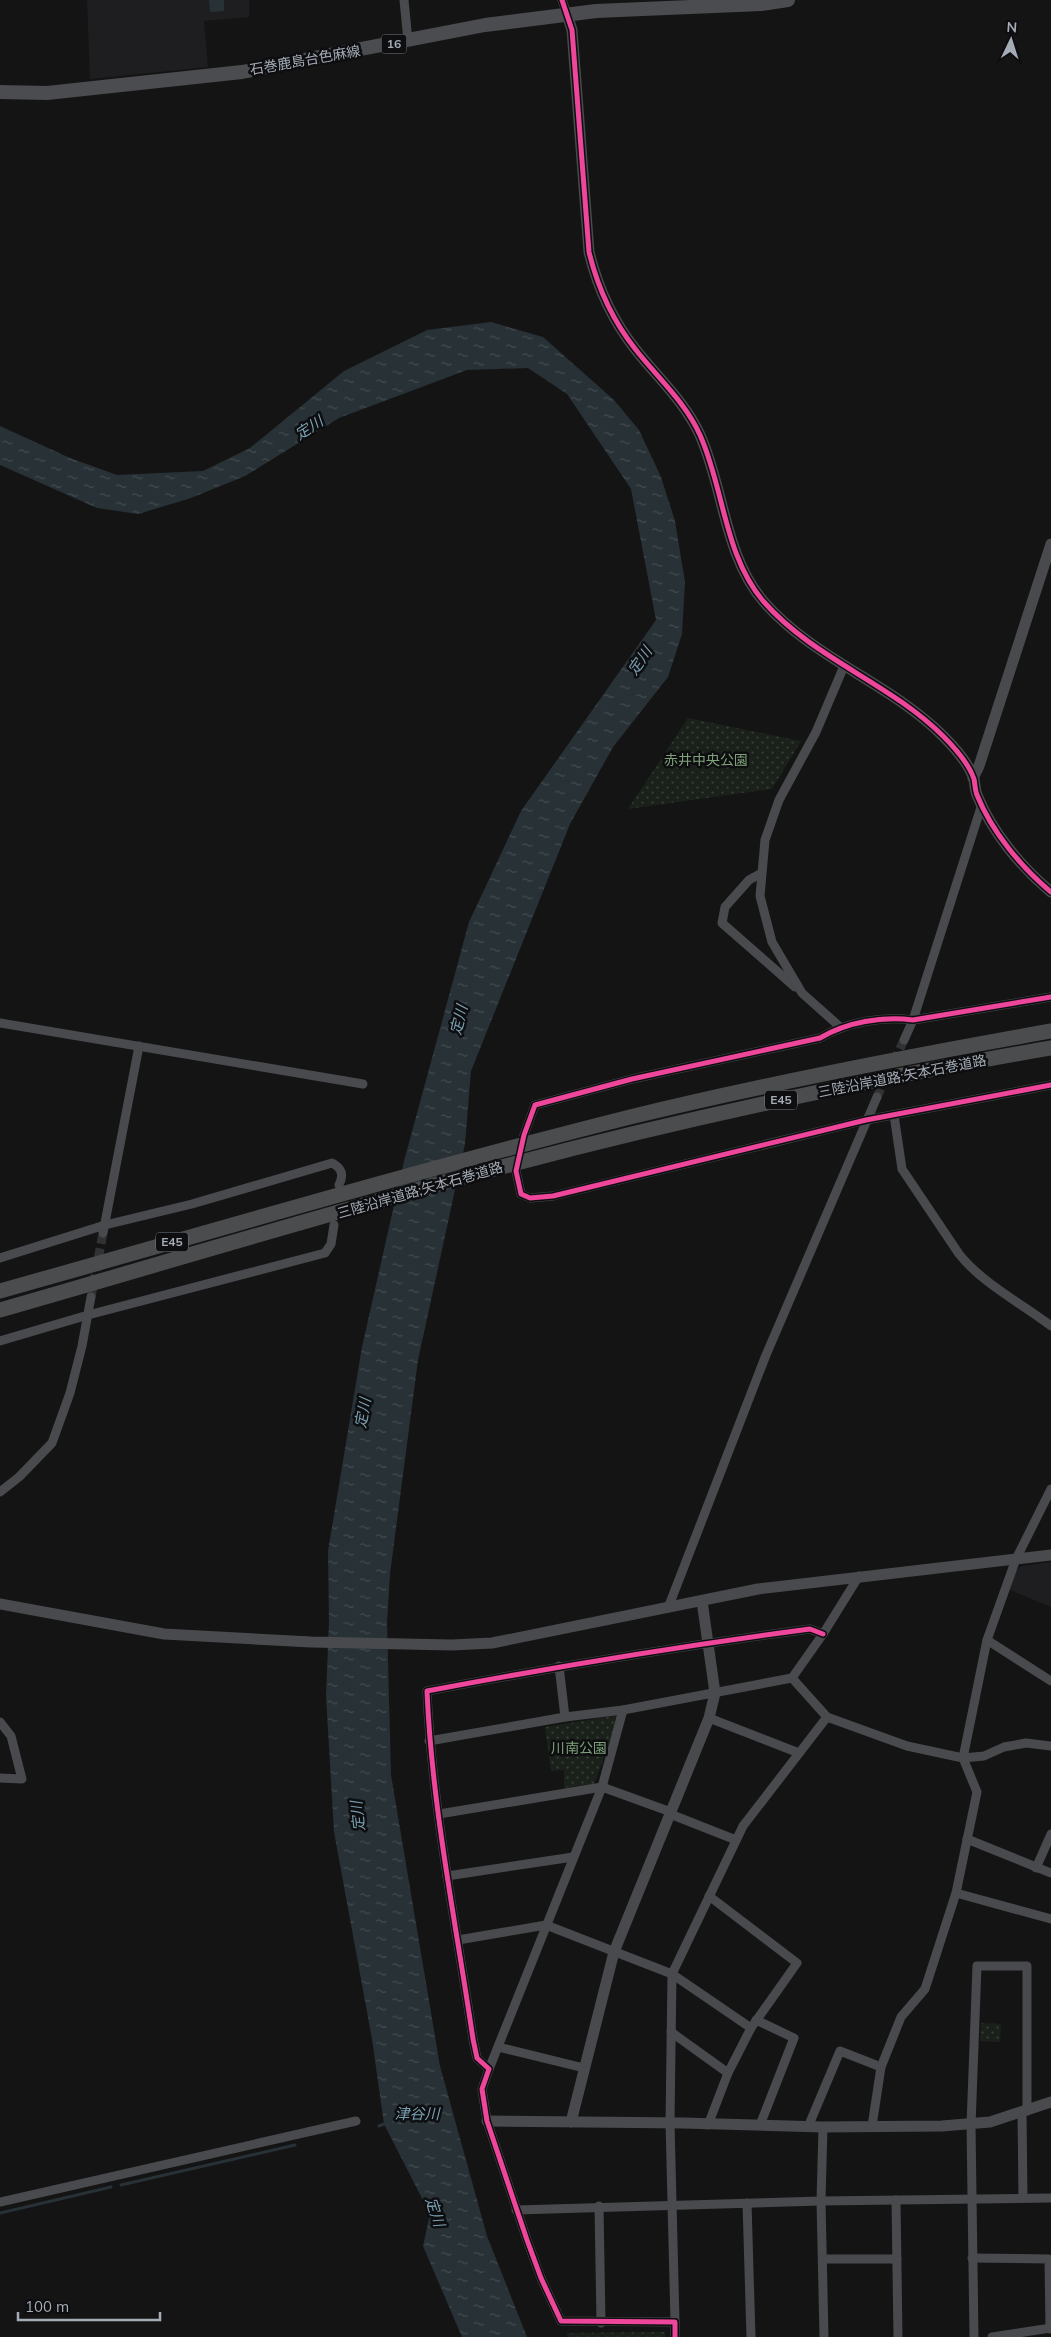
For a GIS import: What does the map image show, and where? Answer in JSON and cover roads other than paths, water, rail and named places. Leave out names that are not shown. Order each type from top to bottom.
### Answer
[{"type":"highway","name":"三陸沿岸道路;矢本石巻道路","points":[[0,1291],[342,1190],[521,1141],[860,1066],[1051,1031]]},
{"type":"highway","name":"三陸沿岸道路;矢本石巻道路","points":[[0,1310],[337,1218],[515,1167],[756,1105],[863,1082],[1051,1048]]},
{"type":"main road","name":"石巻鹿島台色麻線","points":[[0,92],[47,92],[198,78],[273,67],[484,25],[567,14],[613,10],[761,4],[788,0]]},
{"type":"street","points":[[404,0],[408,41]]},
{"type":"street","points":[[562,0],[572,30],[590,252],[601,293],[613,317],[636,350],[660,377],[693,420],[708,454],[740,560],[762,600],[782,620],[844,666],[911,708],[944,737],[963,761],[973,778],[977,795],[994,826],[1019,861],[1051,892]]},
{"type":"street","points":[[973,778],[980,766],[1051,544]]},
{"type":"street","points":[[802,993],[772,942],[760,896],[760,874],[765,840],[779,800],[816,732],[844,666]]},
{"type":"street","points":[[904,1040],[913,1020],[982,804]]},
{"type":"street","points":[[760,874],[748,880],[725,907],[722,923],[839,1026]]},
{"type":"street","points":[[521,1141],[535,1105],[632,1079],[820,1038],[839,1026],[896,1018],[913,1020],[1051,998]]},
{"type":"street","points":[[0,1023],[364,1084]]},
{"type":"street","points":[[104,1229],[139,1046]]},
{"type":"street","points":[[515,1167],[520,1194],[530,1198],[553,1196],[866,1120],[1051,1085]]},
{"type":"street","points":[[668,1608],[766,1355],[877,1097]]},
{"type":"street","points":[[894,1115],[902,1169],[959,1254],[968,1266],[980,1276],[1051,1326]]},
{"type":"street","points":[[0,1258],[332,1163],[341,1171],[343,1178],[342,1190]]},
{"type":"street","points":[[0,1341],[88,1315],[325,1253],[331,1244],[337,1218]]},
{"type":"street","points":[[0,1492],[19,1477],[52,1443],[70,1393],[91,1297]]},
{"type":"street","points":[[872,2126],[881,2067],[900,2017],[925,1989],[956,1893],[977,1792],[963,1758],[987,1640],[1016,1559],[1051,1490]]},
{"type":"street","points":[[0,1604],[164,1634],[311,1642],[452,1645],[492,1643],[758,1589],[1051,1555]]},
{"type":"street","points":[[429,1741],[565,1717],[624,1710],[792,1678],[823,1634],[858,1576]]},
{"type":"street","points":[[571,2122],[614,1952],[709,1718],[715,1693],[702,1601]]},
{"type":"street","points":[[489,2069],[477,2058],[447,1876],[429,1741],[427,1691],[559,1666],[708,1642],[810,1628],[823,1634]]},
{"type":"street","points":[[987,1640],[1051,1681]]},
{"type":"street","points":[[559,1666],[565,1717]]},
{"type":"street","points":[[792,1678],[827,1717],[907,1746],[963,1758],[984,1756],[1004,1747],[1026,1743],[1051,1746]]},
{"type":"street","points":[[624,1710],[602,1787],[482,2090],[487,2121],[516,2210],[541,2278],[561,2321],[601,2323],[675,2322]]},
{"type":"street","points":[[676,2337],[670,2123],[672,1974],[742,1826],[827,1717]]},
{"type":"street","points":[[709,1718],[799,1753]]},
{"type":"street","points":[[0,1722],[12,1736],[22,1779],[0,1778]]},
{"type":"street","points":[[439,1814],[602,1787],[736,1840]]},
{"type":"street","points":[[1036,1868],[1051,1834]]},
{"type":"street","points":[[968,1839],[1051,1873]]},
{"type":"street","points":[[447,1876],[573,1857]]},
{"type":"street","points":[[956,1893],[1051,1919]]},
{"type":"street","points":[[708,2124],[728,2073],[753,2024],[797,1963],[709,1896]]},
{"type":"street","points":[[458,1940],[546,1925],[672,1974],[753,2024],[794,2038],[760,2125]]},
{"type":"street","points":[[974,2337],[971,2125],[977,1966],[1027,1966],[1023,2198]]},
{"type":"street","points":[[670,2032],[728,2073]]},
{"type":"street","points":[[498,2047],[584,2068]]},
{"type":"street","points":[[808,2127],[840,2051],[881,2067]]},
{"type":"street","points":[[487,2121],[808,2127],[971,2125],[990,2122],[1025,2112],[1051,2102]]},
{"type":"street","points":[[0,2202],[356,2121]]},
{"type":"street","points":[[823,2127],[821,2200],[824,2337]]},
{"type":"street","points":[[516,2210],[821,2200],[1051,2198]]},
{"type":"street","points":[[896,2200],[898,2337]]},
{"type":"street","points":[[747,2203],[751,2337]]},
{"type":"street","points":[[599,2206],[601,2323]]},
{"type":"street","points":[[972,2258],[1049,2259],[1050,2328],[992,2337]]},
{"type":"street","points":[[823,2259],[897,2259]]},
{"type":"water","points":[[209,0],[224,0],[224,11],[210,12]]},
{"type":"water","points":[[491,322],[543,337],[614,400],[639,430],[661,477],[675,521],[685,582],[682,634],[668,677],[613,747],[570,824],[471,1071],[465,1144],[418,1360],[390,1574],[387,1623],[391,1775],[440,2066],[487,2236],[527,2337],[462,2337],[423,2246],[430,2214],[384,2124],[372,2039],[334,1832],[326,1696],[329,1622],[328,1551],[362,1347],[404,1161],[469,922],[521,811],[656,620],[631,489],[567,394],[528,368],[467,370],[339,418],[245,476],[191,498],[138,514],[97,508],[0,465],[0,426],[70,458],[117,475],[203,471],[250,448],[344,371],[427,330]]},
{"type":"waterway","points":[[379,2126],[384,2124]]},
{"type":"waterway","points":[[121,2185],[295,2145]]},
{"type":"waterway","points":[[0,2213],[111,2187]]},
{"type":"tunnel","points":[[894,1061],[904,1040]]},
{"type":"tunnel","points":[[877,1097],[886,1077]]},
{"type":"tunnel","points":[[91,1297],[103,1233]]},
{"type":"water label","name":"定川","points":[[309,428]]},
{"type":"water label","name":"定川","points":[[640,661]]},
{"type":"water label","name":"定川","points":[[459,1020]]},
{"type":"water label","name":"定川","points":[[363,1413]]},
{"type":"water label","name":"定川","points":[[358,1816]]},
{"type":"water label","name":"津谷川","points":[[417,2114]]},
{"type":"water label","name":"定川","points":[[435,2212]]},
{"type":"park label","name":"赤井中央公園","points":[[706,760]]},
{"type":"park label","name":"川南公園","points":[[579,1748]]}]
